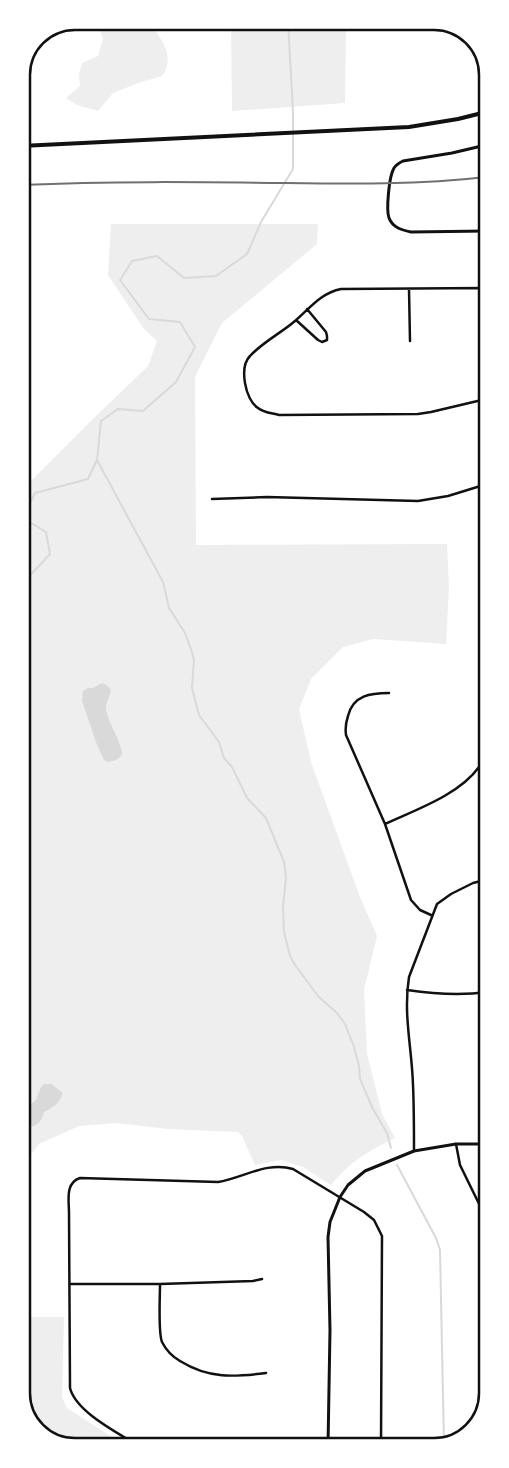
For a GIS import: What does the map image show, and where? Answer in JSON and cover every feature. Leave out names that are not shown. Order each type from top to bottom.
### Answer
[{"type":"main road","points":[[30,146],[409,127],[479,114]]},
{"type":"main road","points":[[479,146],[403,161],[397,164],[393,169],[391,177],[388,214],[395,226],[411,232],[479,231]]},
{"type":"main road","points":[[328,1438],[330,1330],[328,1237],[330,1222],[340,1198],[348,1185],[365,1171],[414,1151],[456,1144],[479,1144]]},
{"type":"street","points":[[479,288],[334,290],[318,299],[296,320],[248,357],[245,372],[245,387],[254,405],[264,412],[279,415],[390,415],[431,412],[479,401]]},
{"type":"street","points":[[409,289],[410,342]]},
{"type":"street","points":[[296,320],[318,340],[322,342],[327,340],[326,332],[307,309]]},
{"type":"street","points":[[212,498],[267,497],[418,501],[448,496],[479,486]]},
{"type":"street","points":[[389,693],[368,694],[352,705],[349,710],[346,735],[385,824],[411,900],[420,910],[432,915]]},
{"type":"street","points":[[385,824],[455,790],[479,767]]},
{"type":"street","points":[[414,1151],[413,1084],[407,1023],[409,977],[434,907],[441,900],[479,882]]},
{"type":"street","points":[[407,990],[449,995],[479,993]]},
{"type":"street","points":[[456,1144],[460,1165],[479,1204]]},
{"type":"street","points":[[127,1438],[82,1409],[72,1395],[70,1388],[69,1188],[72,1182],[80,1178],[218,1182],[228,1181],[268,1167],[280,1166],[293,1169],[364,1212],[374,1220],[382,1236],[381,1438]]},
{"type":"street","points":[[70,1284],[160,1284],[253,1281],[262,1279]]},
{"type":"street","points":[[160,1284],[162,1341],[167,1351],[195,1369],[213,1375],[229,1377],[266,1373]]},
{"type":"shaded area","points":[[100,30],[155,30],[165,47],[168,59],[162,76],[113,93],[98,111],[77,105],[66,98],[80,86],[79,74],[82,63],[98,56],[103,39]]},
{"type":"shaded area","points":[[231,30],[346,30],[345,103],[232,111]]},
{"type":"shaded area","points":[[111,224],[318,224],[317,244],[222,323],[195,377],[196,545],[447,544],[449,586],[446,644],[373,639],[343,647],[311,679],[299,709],[311,762],[360,897],[377,936],[364,990],[367,1054],[382,1114],[395,1138],[360,1157],[331,1185],[303,1167],[281,1160],[255,1165],[242,1136],[238,1132],[168,1129],[116,1123],[79,1126],[39,1144],[30,1155],[30,482],[148,366],[157,341],[144,329],[108,275]]},
{"type":"shaded area","points":[[102,683],[111,690],[106,711],[122,753],[116,760],[108,762],[104,760],[96,742],[82,701],[83,691]]},
{"type":"shaded area","points":[[44,1084],[51,1084],[63,1093],[56,1105],[44,1112],[37,1124],[30,1127],[30,1105],[36,1100]]},
{"type":"shaded area","points":[[30,1317],[64,1317],[62,1397],[67,1408],[114,1438],[72,1438],[60,1436],[41,1423],[30,1399]]},
{"type":"waterway","points":[[30,503],[35,493],[88,479],[97,460],[101,421],[118,409],[143,411],[176,382],[195,347],[180,322],[149,319],[120,280],[132,261],[157,256],[184,278],[216,276],[247,254],[261,222],[293,169],[293,112],[288,30]]},
{"type":"waterway","points":[[97,460],[163,582],[169,608],[185,633],[194,660],[192,688],[199,715],[219,742],[224,758],[232,767],[247,798],[266,818],[284,862],[286,877],[283,907],[284,932],[290,956],[318,996],[337,1013],[345,1024],[354,1047],[360,1079],[373,1109],[387,1133],[391,1148]]},
{"type":"waterway","points":[[30,522],[46,532],[50,554],[30,575]]},
{"type":"waterway","points":[[397,1165],[436,1238],[440,1250],[444,1437]]},
{"type":"railway","points":[[30,185],[153,182],[335,184],[436,181],[479,178]]}]
